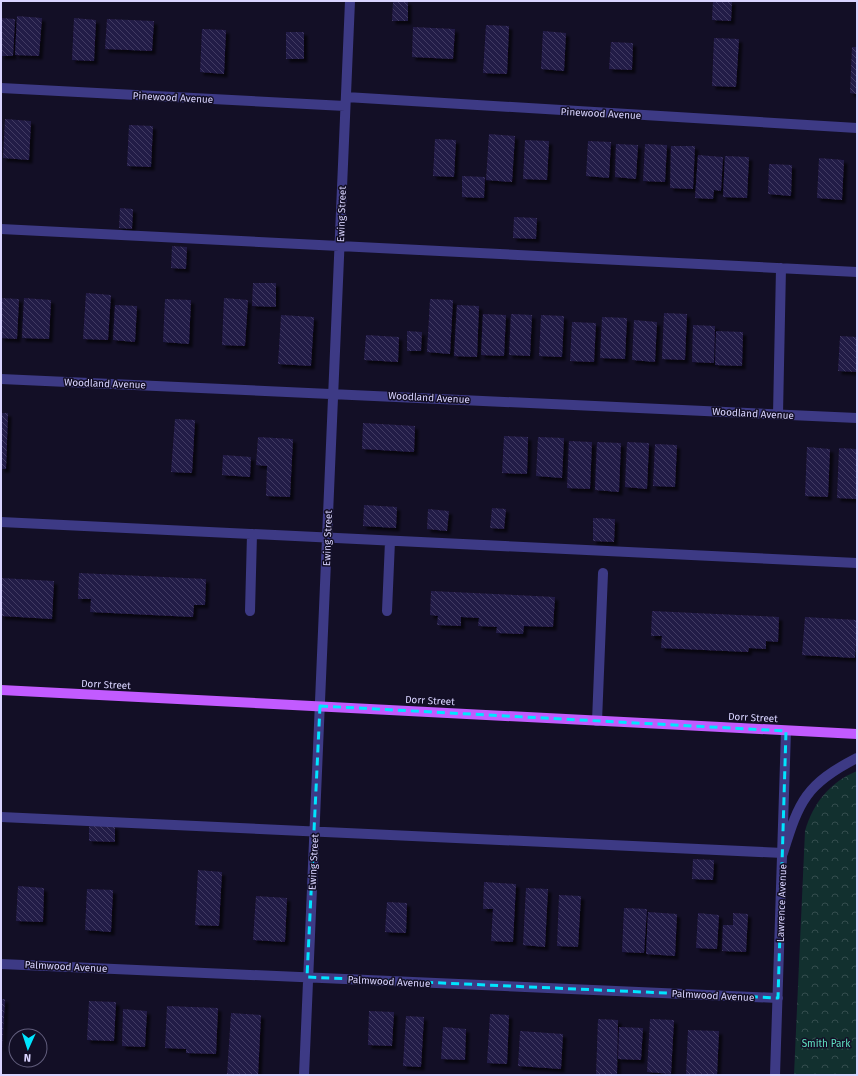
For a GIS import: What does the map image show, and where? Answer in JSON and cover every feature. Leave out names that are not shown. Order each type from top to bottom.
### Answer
[{"type":"main road","name":"Dorr Street","points":[[1,690],[857,734]]},
{"type":"street","name":"Ewing Street","points":[[304,1075],[350,1]]},
{"type":"street","name":"Pinewood Avenue","points":[[1,88],[346,102],[857,128]]},
{"type":"street","points":[[1,229],[857,272]]},
{"type":"street","points":[[778,414],[781,268]]},
{"type":"street","name":"Woodland Avenue","points":[[1,379],[857,418]]},
{"type":"street","points":[[1,522],[857,563]]},
{"type":"street","points":[[250,611],[252,534]]},
{"type":"street","points":[[387,611],[390,541]]},
{"type":"street","points":[[597,721],[603,573]]},
{"type":"street","name":"Lawrence Avenue","points":[[775,1075],[786,731]]},
{"type":"street","points":[[1,817],[783,854],[799,806],[808,794],[818,783],[836,768],[857,758]]},
{"type":"street","name":"Palmwood Avenue","points":[[1,964],[778,998]]},
{"type":"highlighted area","points":[[320,706],[786,731],[778,998],[307,977]]},
{"type":"green space","name":"Smith Park","points":[[857,771],[857,1075],[794,1075],[805,831],[813,811],[824,795],[839,781]]},
{"type":"building","points":[[393,1],[408,1],[408,21],[392,21]]},
{"type":"building","points":[[713,1],[732,1],[731,21],[712,20]]},
{"type":"building","points":[[17,16],[42,18],[39,56],[15,55]]},
{"type":"building","points":[[1,18],[15,19],[13,56],[1,56]]},
{"type":"building","points":[[74,18],[96,20],[94,61],[72,60]]},
{"type":"building","points":[[107,19],[154,21],[152,51],[105,49]]},
{"type":"building","points":[[486,25],[509,26],[507,74],[483,73]]},
{"type":"building","points":[[413,27],[455,29],[453,59],[412,57]]},
{"type":"building","points":[[202,29],[226,30],[224,74],[200,72]]},
{"type":"building","points":[[543,31],[566,33],[564,71],[541,69]]},
{"type":"building","points":[[286,32],[304,32],[304,59],[286,59]]},
{"type":"building","points":[[714,38],[739,39],[736,87],[712,86]]},
{"type":"building","points":[[611,42],[633,43],[632,70],[609,69]]},
{"type":"building","points":[[852,47],[857,47],[857,94],[850,93]]},
{"type":"building","points":[[5,119],[31,121],[29,160],[3,158]]},
{"type":"building","points":[[129,125],[153,126],[151,167],[127,166]]},
{"type":"building","points":[[489,134],[515,136],[512,182],[486,180]]},
{"type":"building","points":[[435,139],[456,140],[454,177],[433,176]]},
{"type":"building","points":[[525,140],[549,141],[547,180],[523,179]]},
{"type":"building","points":[[588,141],[611,142],[609,178],[586,176]]},
{"type":"building","points":[[616,144],[638,145],[636,179],[615,177]]},
{"type":"building","points":[[645,144],[667,145],[665,182],[643,181]]},
{"type":"building","points":[[671,146],[695,146],[693,189],[670,188]]},
{"type":"building","points":[[698,155],[723,157],[721,191],[714,190],[713,199],[695,198]]},
{"type":"building","points":[[725,156],[749,157],[747,198],[723,197]]},
{"type":"building","points":[[819,158],[844,160],[842,200],[817,198]]},
{"type":"building","points":[[769,164],[792,165],[791,196],[768,194]]},
{"type":"building","points":[[462,176],[485,177],[484,198],[462,197]]},
{"type":"building","points":[[120,208],[133,209],[132,229],[119,228]]},
{"type":"building","points":[[514,217],[537,218],[536,239],[513,238]]},
{"type":"building","points":[[172,246],[187,247],[186,269],[171,268]]},
{"type":"building","points":[[253,283],[276,283],[276,307],[252,306]]},
{"type":"building","points":[[86,293],[111,295],[108,340],[83,339]]},
{"type":"building","points":[[1,298],[19,299],[17,339],[1,338]]},
{"type":"building","points":[[24,298],[51,300],[49,339],[22,338]]},
{"type":"building","points":[[224,298],[248,300],[245,346],[222,345]]},
{"type":"building","points":[[165,299],[191,300],[189,344],[163,342]]},
{"type":"building","points":[[430,299],[453,300],[450,354],[427,352]]},
{"type":"building","points":[[115,305],[137,306],[135,342],[113,340]]},
{"type":"building","points":[[457,305],[479,306],[477,357],[454,356]]},
{"type":"building","points":[[664,313],[687,314],[685,360],[662,359]]},
{"type":"building","points":[[483,314],[506,315],[504,356],[481,355]]},
{"type":"building","points":[[511,314],[532,315],[530,356],[509,355]]},
{"type":"building","points":[[281,315],[314,317],[311,366],[278,364]]},
{"type":"building","points":[[541,315],[564,316],[562,357],[539,356]]},
{"type":"building","points":[[602,317],[627,318],[625,359],[600,358]]},
{"type":"building","points":[[634,320],[657,322],[655,362],[632,360]]},
{"type":"building","points":[[572,322],[596,323],[594,362],[570,361]]},
{"type":"building","points":[[693,325],[715,326],[714,363],[692,362]]},
{"type":"building","points":[[407,331],[422,332],[421,351],[407,351]]},
{"type":"building","points":[[716,331],[743,332],[742,366],[715,365]]},
{"type":"building","points":[[366,335],[399,337],[398,362],[364,360]]},
{"type":"building","points":[[840,336],[857,337],[857,372],[838,371]]},
{"type":"building","points":[[1,413],[8,413],[6,469],[1,469]]},
{"type":"building","points":[[175,419],[195,420],[192,473],[171,472]]},
{"type":"building","points":[[363,423],[415,426],[414,452],[362,449]]},
{"type":"building","points":[[504,436],[528,437],[527,474],[502,473]]},
{"type":"building","points":[[258,437],[293,439],[290,497],[266,496],[267,466],[256,465]]},
{"type":"building","points":[[538,437],[564,438],[562,478],[536,476]]},
{"type":"building","points":[[569,441],[592,442],[590,489],[567,488]]},
{"type":"building","points":[[597,442],[621,443],[619,492],[595,490]]},
{"type":"building","points":[[627,442],[649,443],[647,489],[625,487]]},
{"type":"building","points":[[655,444],[677,445],[675,487],[653,486]]},
{"type":"building","points":[[807,447],[830,449],[828,497],[805,496]]},
{"type":"building","points":[[839,448],[857,449],[857,499],[837,498]]},
{"type":"building","points":[[223,455],[251,457],[250,477],[222,475]]},
{"type":"building","points":[[364,505],[397,507],[396,528],[363,526]]},
{"type":"building","points":[[492,508],[506,509],[504,529],[490,528]]},
{"type":"building","points":[[428,509],[449,511],[447,531],[427,529]]},
{"type":"building","points":[[593,518],[615,519],[614,542],[593,541]]},
{"type":"building","points":[[79,573],[206,579],[205,605],[194,605],[193,617],[90,612],[91,599],[78,599]]},
{"type":"building","points":[[1,578],[54,581],[52,619],[1,616]]},
{"type":"building","points":[[431,591],[555,597],[553,627],[524,626],[523,634],[496,633],[497,627],[478,626],[479,618],[461,617],[461,626],[437,625],[438,616],[430,615]]},
{"type":"building","points":[[652,611],[779,617],[778,642],[766,641],[766,649],[749,648],[748,652],[661,648],[662,636],[651,636]]},
{"type":"building","points":[[805,617],[857,620],[855,658],[802,655]]},
{"type":"building","points":[[89,825],[115,826],[115,842],[89,841]]},
{"type":"building","points":[[693,859],[714,860],[713,880],[692,879]]},
{"type":"building","points":[[198,870],[222,872],[219,926],[195,925]]},
{"type":"building","points":[[484,882],[516,884],[513,942],[491,941],[493,909],[483,909]]},
{"type":"building","points":[[18,886],[44,888],[43,922],[16,921]]},
{"type":"building","points":[[526,888],[548,889],[545,947],[523,945]]},
{"type":"building","points":[[87,889],[113,890],[111,932],[85,930]]},
{"type":"building","points":[[559,895],[581,896],[578,947],[557,946]]},
{"type":"building","points":[[256,896],[287,898],[285,942],[253,940]]},
{"type":"building","points":[[387,902],[407,903],[406,933],[385,932]]},
{"type":"building","points":[[624,908],[647,909],[644,953],[622,952]]},
{"type":"building","points":[[648,912],[677,914],[675,956],[646,954]]},
{"type":"building","points":[[698,913],[719,915],[717,949],[696,948]]},
{"type":"building","points":[[733,913],[748,914],[746,952],[722,951],[723,925],[733,925]]},
{"type":"building","points":[[1,999],[5,999],[2,1048],[1,1048]]},
{"type":"building","points":[[89,1001],[116,1002],[114,1041],[87,1040]]},
{"type":"building","points":[[167,1006],[218,1008],[216,1054],[186,1053],[186,1049],[165,1048]]},
{"type":"building","points":[[123,1009],[147,1011],[145,1047],[122,1046]]},
{"type":"building","points":[[369,1011],[394,1012],[392,1046],[368,1045]]},
{"type":"building","points":[[231,1013],[261,1015],[258,1075],[227,1075]]},
{"type":"building","points":[[490,1014],[509,1015],[507,1064],[487,1063]]},
{"type":"building","points":[[406,1016],[424,1017],[421,1067],[403,1066]]},
{"type":"building","points":[[598,1019],[618,1020],[617,1075],[596,1075]]},
{"type":"building","points":[[650,1019],[674,1020],[671,1074],[647,1072]]},
{"type":"building","points":[[443,1027],[466,1029],[465,1060],[441,1059]]},
{"type":"building","points":[[619,1027],[643,1028],[641,1060],[618,1059]]},
{"type":"building","points":[[688,1030],[719,1031],[717,1075],[686,1075]]},
{"type":"building","points":[[520,1031],[563,1034],[561,1069],[518,1066]]}]
